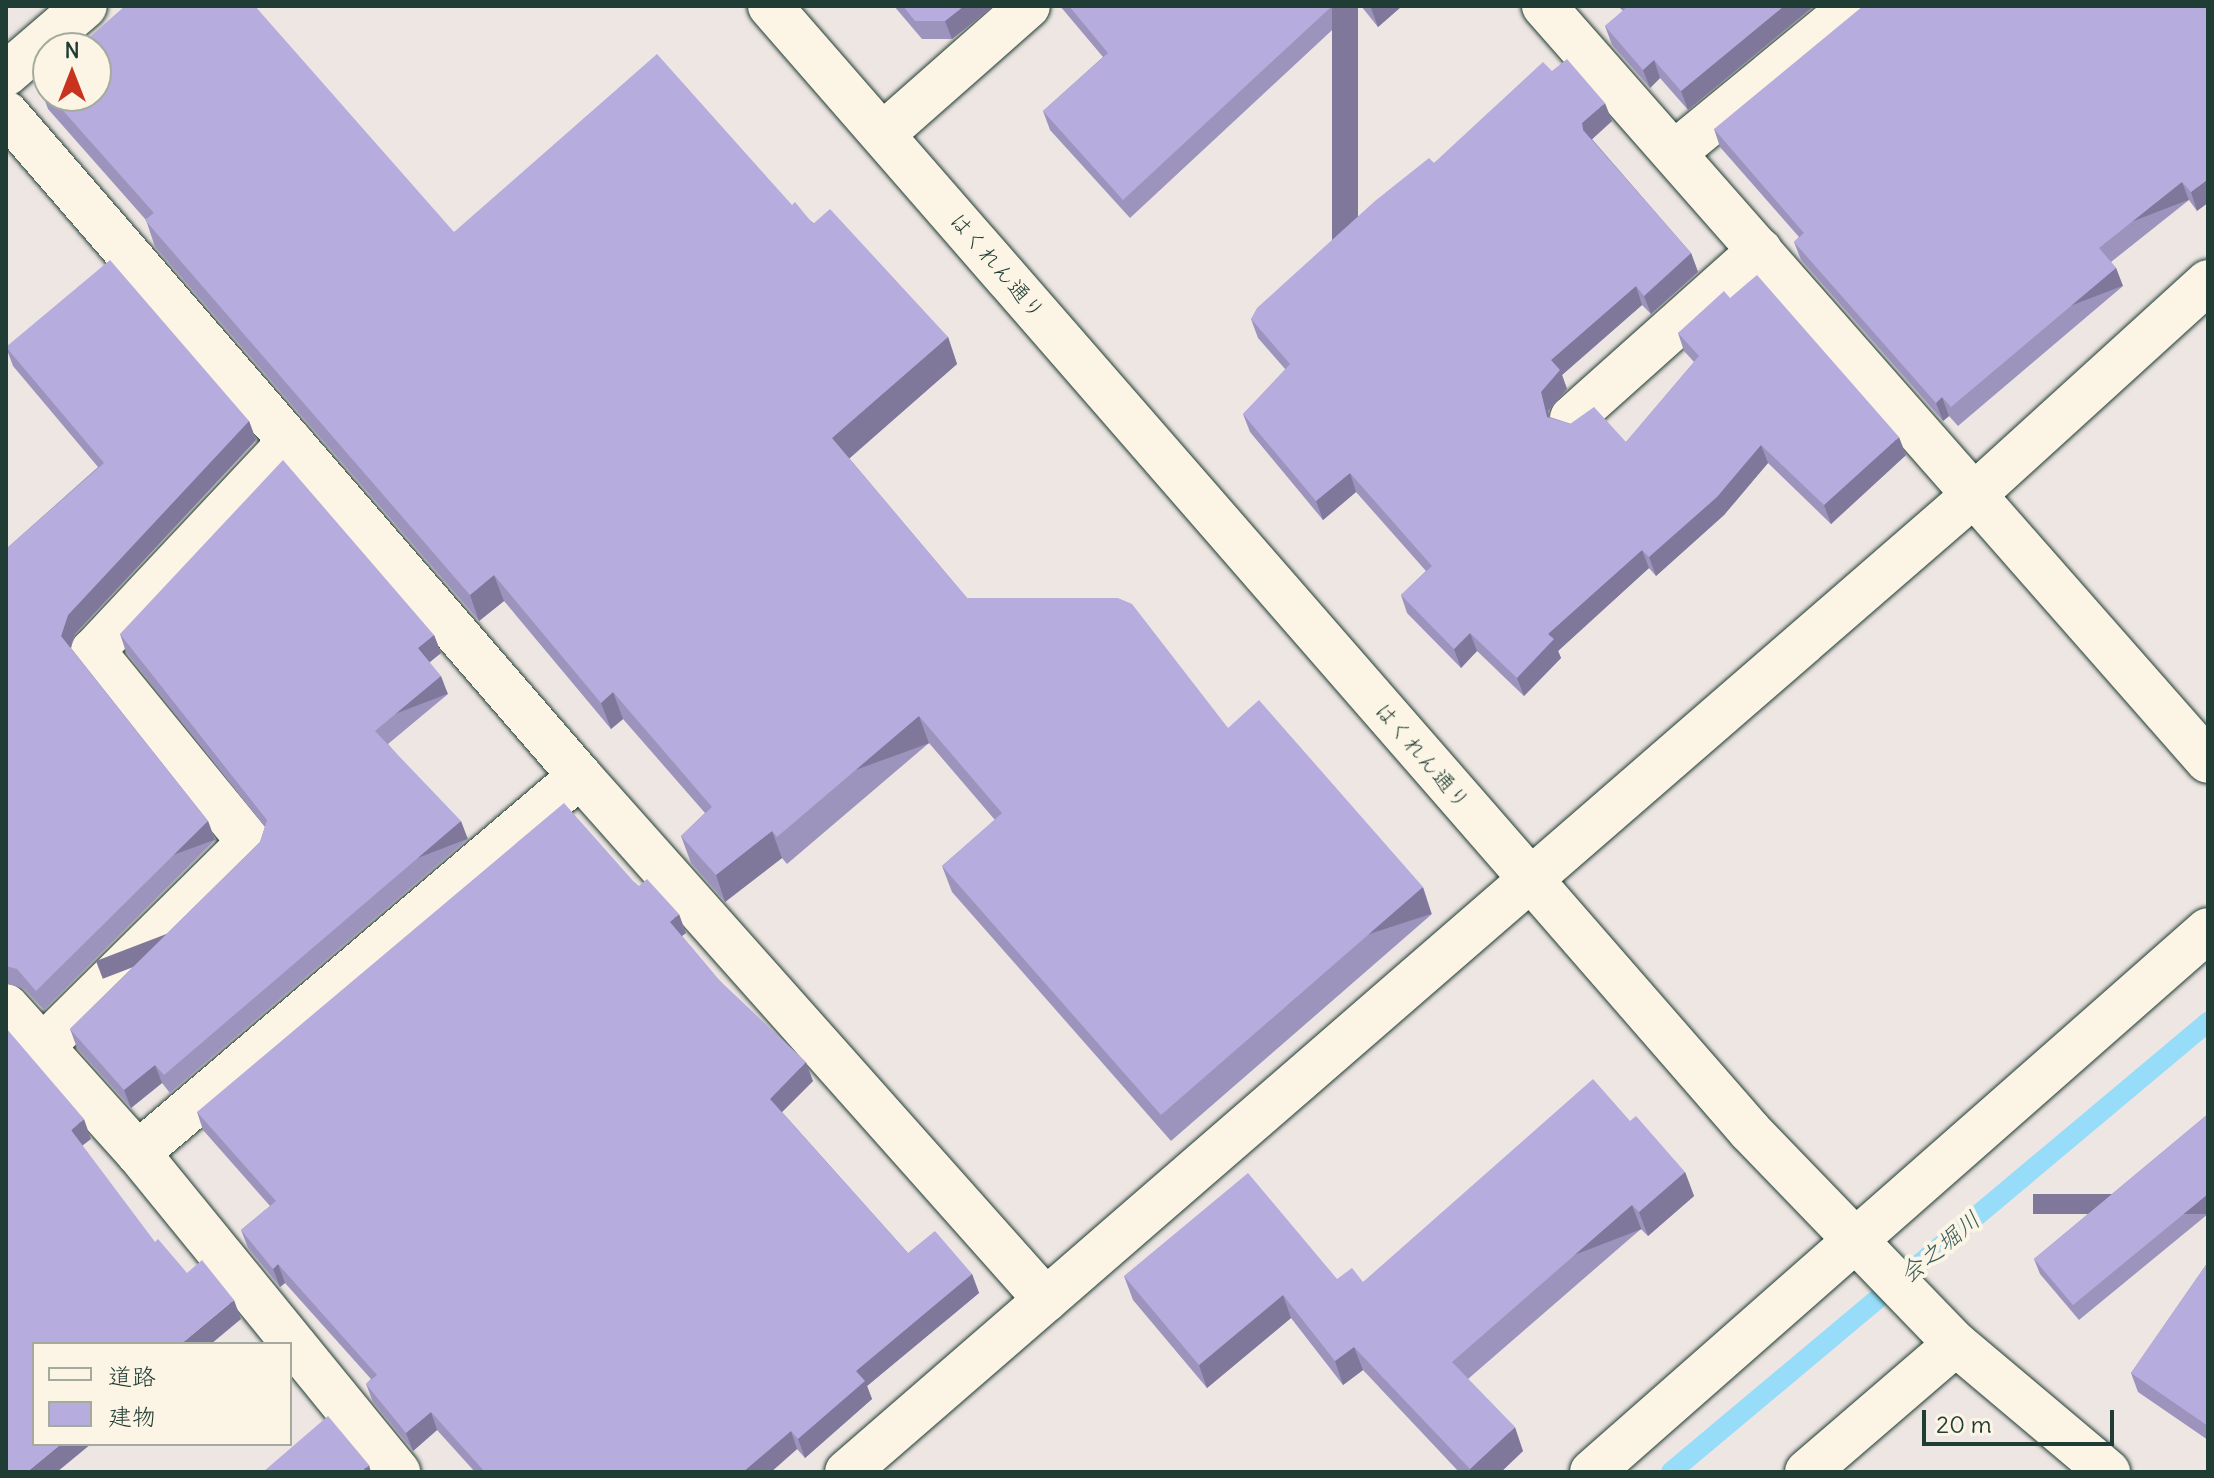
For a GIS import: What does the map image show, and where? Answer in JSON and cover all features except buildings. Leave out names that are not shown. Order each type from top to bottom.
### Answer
[{"type":"street","points":[[6,74],[85,6]]},
{"type":"street","name":"はくれん通り","points":[[770,6],[1528,878],[1863,1253],[1944,1331],[2108,1472]]},
{"type":"street","points":[[883,134],[1028,6]]},
{"type":"street","points":[[1544,6],[2208,761]]},
{"type":"street","points":[[1674,153],[1853,6]]},
{"type":"street","points":[[6,113],[580,776],[1046,1300]]},
{"type":"street","points":[[1572,418],[1760,250]]},
{"type":"street","points":[[847,1472],[1528,878],[1975,494],[2208,282]]},
{"type":"street","points":[[42,1047],[249,842],[93,651],[290,441]]},
{"type":"street","points":[[138,1153],[580,776]]},
{"type":"street","points":[[1592,1472],[1863,1253],[2208,930]]},
{"type":"street","points":[[6,1006],[138,1153],[398,1472]]},
{"type":"street","points":[[1807,1472],[1944,1331]]},
{"type":"waterway","name":"会之堀川","points":[[1671,1472],[2208,1022]]}]
